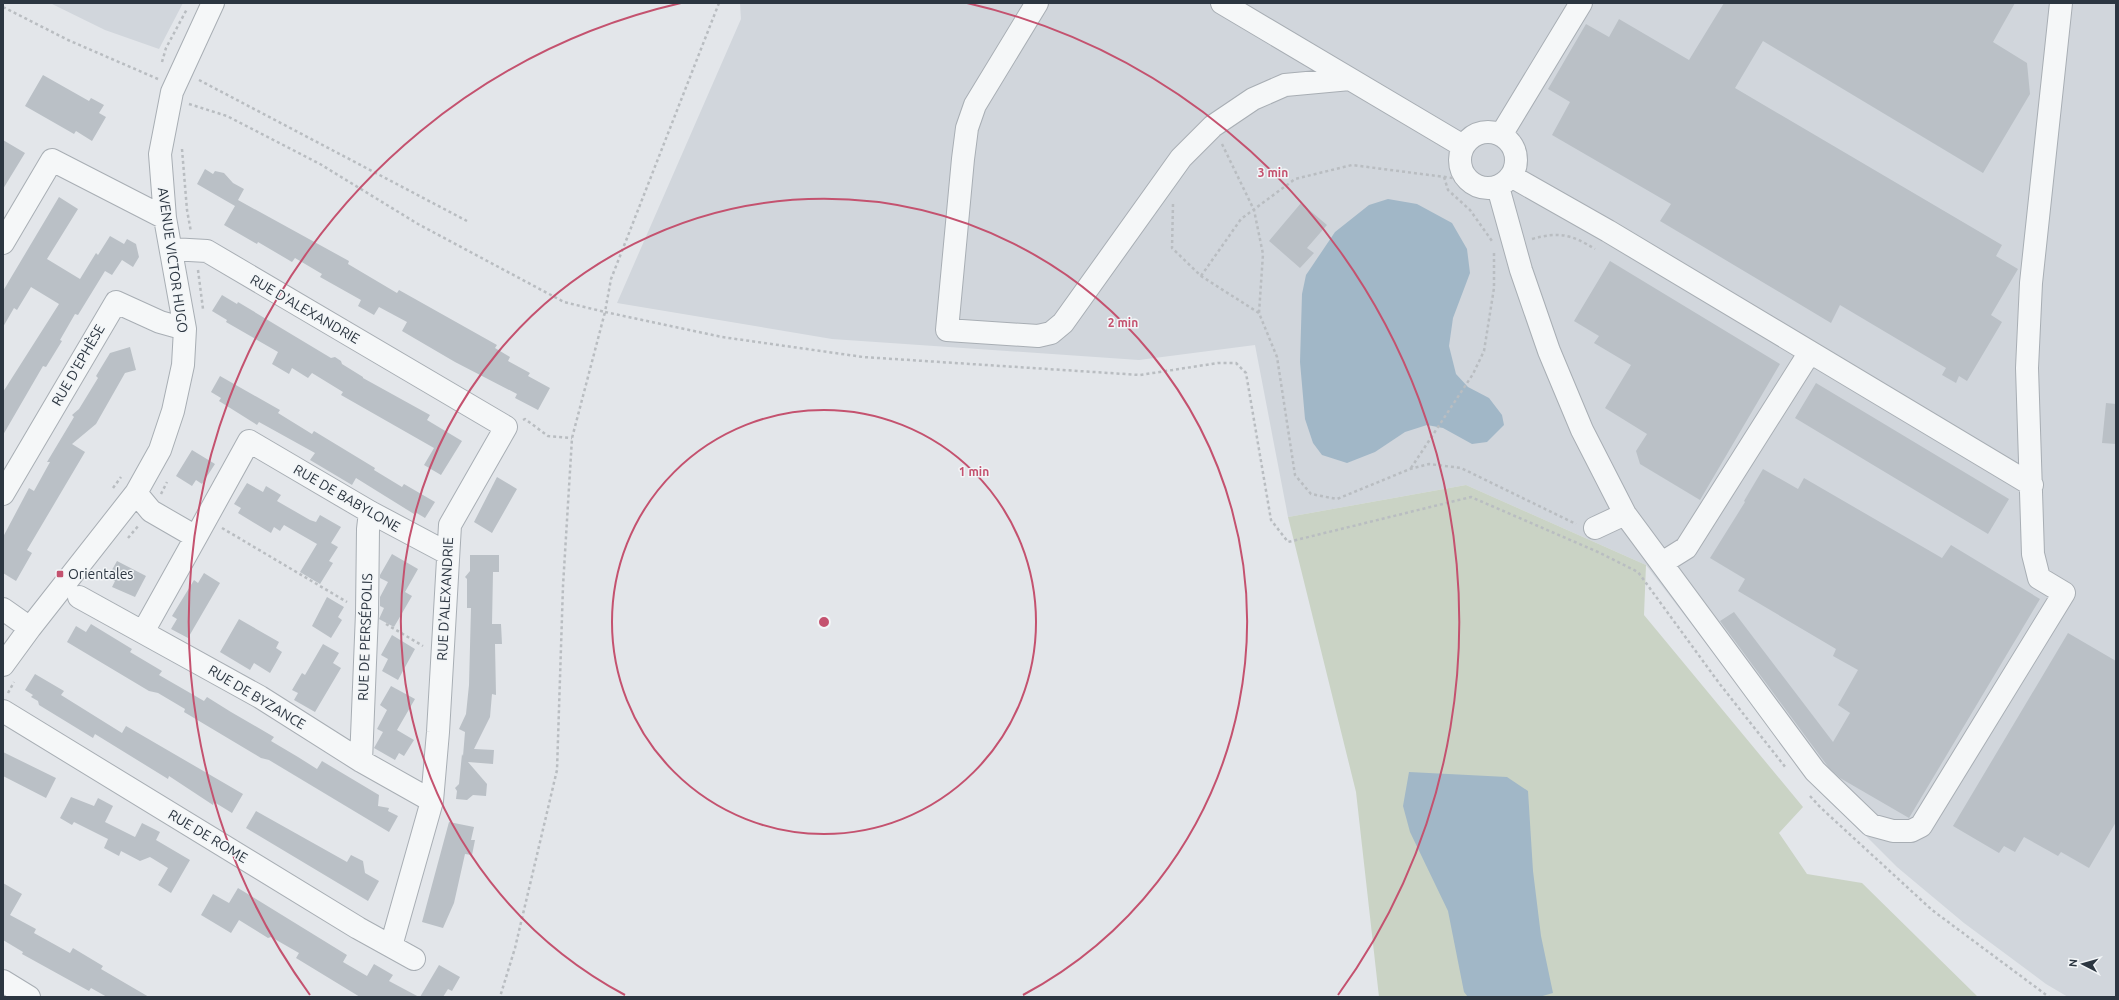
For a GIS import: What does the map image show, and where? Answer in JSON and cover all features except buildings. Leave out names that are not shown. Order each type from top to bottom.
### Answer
[{"type":"street","name":"AVENUE VICTOR HUGO","points":[[3,665],[30,628],[136,493],[160,450],[173,411],[182,365],[185,329],[165,218],[160,154],[165,85],[171,69],[213,3]]},
{"type":"street","points":[[1037,3],[975,105],[967,128],[947,330],[1038,336],[1051,333],[1063,323],[1181,158],[1214,126],[1253,99],[1285,85],[1350,79]]},
{"type":"street","points":[[1222,3],[1463,146]]},
{"type":"street","points":[[1501,135],[1581,3]]},
{"type":"street","points":[[1504,181],[1514,245],[1549,352],[1582,430],[1625,514],[1815,771],[1872,826],[1893,831],[1911,831],[1921,826],[2064,593],[2039,578],[2033,554],[2032,485],[2027,368],[2031,283],[2061,3]]},
{"type":"street","points":[[1485,132],[1501,135],[1509,141],[1514,149],[1516,158],[1515,168],[1504,181],[1482,188],[1468,180],[1462,172],[1460,164],[1463,146],[1476,134],[1485,132]]},
{"type":"street","points":[[3,243],[52,160],[165,218]]},
{"type":"street","points":[[1504,181],[1608,231],[2032,485]]},
{"type":"street","name":"RUE D'ALEXANDRIE","points":[[171,249],[207,251],[506,427],[450,525],[432,801],[390,946]]},
{"type":"street","name":"RUE D'EPHÈSE","points":[[3,494],[116,302],[160,322],[185,329]]},
{"type":"street","points":[[1662,563],[1686,548],[1810,352]]},
{"type":"street","name":"RUE DE BABYLONE","points":[[201,528],[249,441],[370,512],[447,553]]},
{"type":"street","points":[[136,493],[151,511],[201,528],[143,632]]},
{"type":"street","name":"RUE DE PERSÉPOLIS","points":[[361,761],[367,613],[368,529],[370,512]]},
{"type":"street","points":[[1595,528],[1625,514]]},
{"type":"street","name":"RUE DE BYZANCE","points":[[80,597],[260,697],[361,761],[432,801]]},
{"type":"street","points":[[3,609],[30,628]]},
{"type":"street","name":"RUE DE ROME","points":[[3,711],[390,946],[414,959]]},
{"type":"street","points":[[3,981],[29,997]]},
{"type":"path","points":[[190,3],[166,48],[171,69],[467,222]]},
{"type":"path","points":[[500,997],[515,948],[558,770],[563,586],[572,438],[605,312],[611,279],[720,3]]},
{"type":"path","points":[[3,7],[68,40],[165,85],[190,105],[227,116],[313,161],[418,224],[564,302],[722,337],[863,357],[1140,375],[1218,364],[1236,363],[1246,373],[1271,520],[1288,542],[1471,497],[1598,552],[1638,572]]},
{"type":"path","points":[[160,72],[165,85]]},
{"type":"path","points":[[188,112],[190,105]]},
{"type":"path","points":[[1214,126],[1254,210],[1263,254],[1260,313],[1277,357],[1295,475],[1311,494],[1338,499],[1410,469],[1429,464],[1461,468],[1573,523],[1595,528]]},
{"type":"path","points":[[182,143],[190,229]]},
{"type":"path","points":[[1201,276],[1241,220],[1295,179],[1352,165],[1468,180]]},
{"type":"path","points":[[1410,469],[1473,374],[1484,351],[1494,288],[1494,246],[1470,210],[1448,190],[1444,177]]},
{"type":"path","points":[[1173,198],[1172,248],[1201,276],[1260,313]]},
{"type":"path","points":[[1514,245],[1539,237],[1565,234],[1575,237],[1595,249]]},
{"type":"path","points":[[506,427],[525,419],[548,436],[572,438]]},
{"type":"path","points":[[111,491],[124,472]]},
{"type":"path","points":[[161,493],[168,497]]},
{"type":"path","points":[[201,528],[367,613],[442,658]]},
{"type":"shaded area","points":[[50,3],[183,3],[159,49],[105,30]]},
{"type":"shaded area","points":[[740,3],[2116,3],[2116,997],[2068,997],[2046,984],[1964,923],[1897,867],[1814,784],[1646,565],[1466,485],[1288,517],[1255,345],[1139,360],[832,339],[617,303],[741,19]]},
{"type":"green space","points":[[1466,485],[1646,565],[1644,615],[1803,807],[1779,833],[1807,874],[1862,883],[1978,997],[1379,997],[1356,792],[1288,517]]},
{"type":"water","points":[[1388,199],[1417,204],[1452,223],[1467,249],[1470,273],[1453,318],[1449,346],[1456,374],[1468,387],[1489,398],[1502,415],[1504,425],[1487,442],[1472,444],[1443,428],[1427,425],[1405,432],[1375,452],[1347,463],[1322,455],[1313,443],[1305,419],[1300,362],[1302,294],[1306,275],[1335,232],[1369,205]]},
{"type":"water","points":[[1409,772],[1507,777],[1528,791],[1533,871],[1541,936],[1553,993],[1539,997],[1468,997],[1464,992],[1448,911],[1410,832],[1403,806]]},
{"type":"place","name":"Orientales","points":[[60,574]]}]
